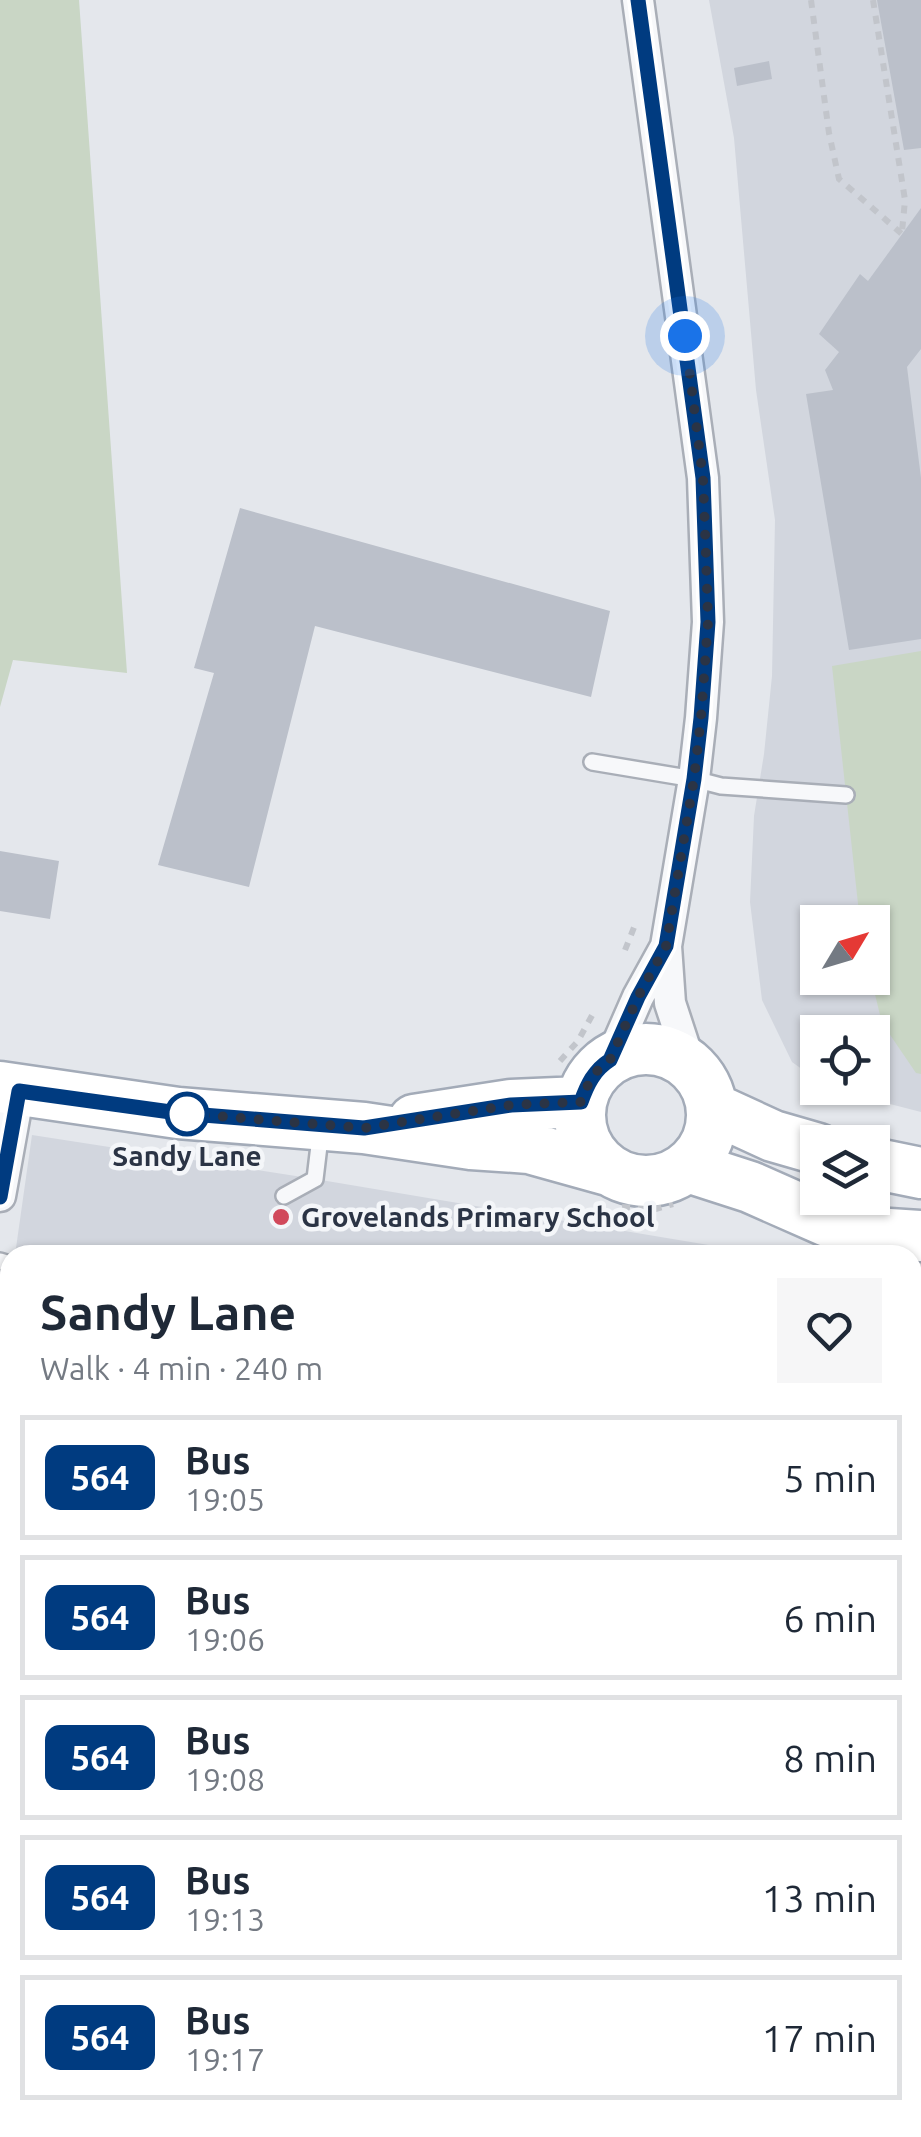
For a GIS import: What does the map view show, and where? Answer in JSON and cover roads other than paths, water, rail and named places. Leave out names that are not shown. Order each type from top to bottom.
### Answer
[{"type":"main road","points":[[343,1127],[511,1105],[568,1084],[589,1081],[603,1064],[622,1053],[644,1049],[666,1052],[701,1087],[772,1136],[800,1145]]},
{"type":"main road","points":[[568,1084],[590,1151],[608,1170]]},
{"type":"main road","points":[[10,1089],[178,1113],[260,1118],[529,1148],[608,1170],[623,1178],[657,1181],[688,1167],[700,1155],[712,1125],[701,1087]]},
{"type":"main road","points":[[688,1167],[750,1187],[827,1221],[874,1233],[921,1236]]},
{"type":"main road","points":[[890,1167],[921,1173]]},
{"type":"street","points":[[638,0],[703,478],[708,622],[701,718],[666,946],[670,1003],[701,1087]]},
{"type":"street","points":[[610,1060],[666,946]]},
{"type":"street","points":[[0,1196],[10,1089]]},
{"type":"lane","points":[[592,762],[720,786],[846,796]]},
{"type":"lane","points":[[284,1196],[316,1179],[343,1127]]},
{"type":"place","name":"Sandy Lane","points":[[187,1114]]},
{"type":"place","name":"Grovelands Primary School","points":[[281,1217]]}]
